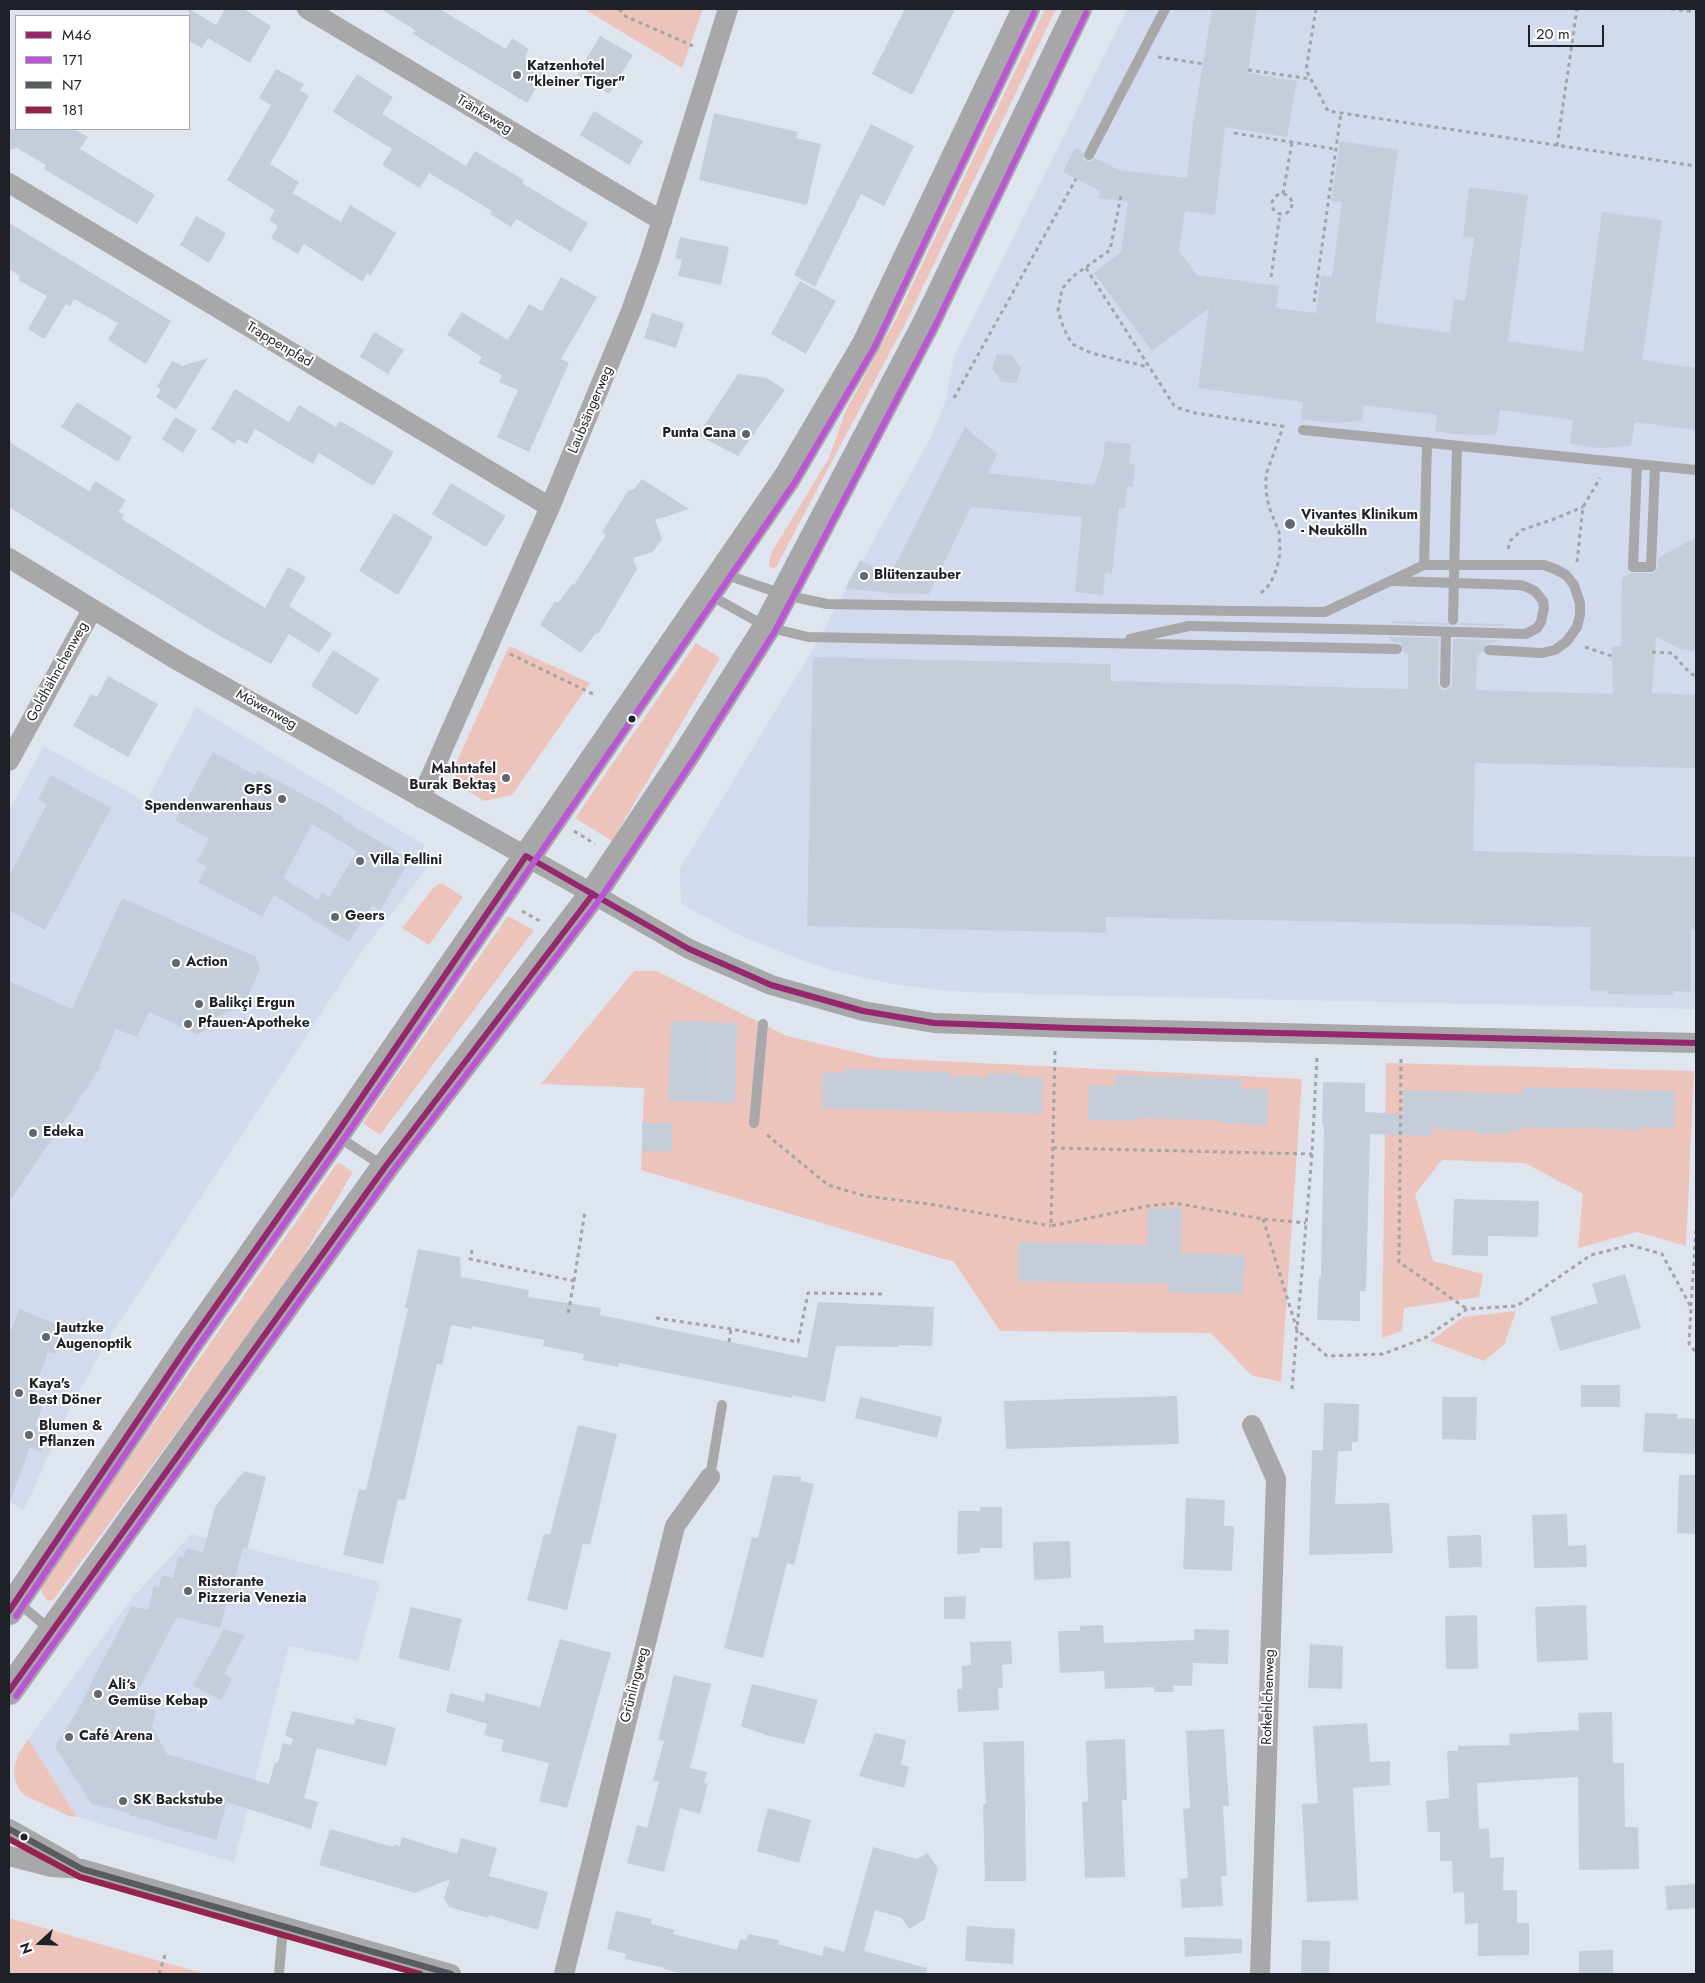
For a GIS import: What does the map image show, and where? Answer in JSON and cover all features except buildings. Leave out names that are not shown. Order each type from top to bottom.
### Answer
[{"type":"main road","points":[[13,1606],[187,1347],[336,1135],[787,478],[866,344],[1026,9]]},
{"type":"main road","points":[[9,1691],[385,1167],[593,894],[686,755],[767,627],[785,595],[926,324],[1078,9]]},
{"type":"street","name":"Tränkeweg","points":[[307,9],[662,221]]},
{"type":"street","name":"Laubsängerweg","points":[[421,798],[550,507],[631,311],[662,221],[728,9]]},
{"type":"street","name":"Trappenpfad","points":[[9,183],[550,507]]},
{"type":"street","name":"Möwenweg","points":[[9,558],[175,659],[689,950],[771,985],[864,1011],[934,1023],[1696,1043]]},
{"type":"street","name":"Goldhähnchenweg","points":[[9,761],[92,610]]},
{"type":"street","name":"Rotkehlchenweg","points":[[1252,1425],[1276,1478],[1260,1974]]},
{"type":"street","name":"Grünlingweg","points":[[564,1974],[675,1526],[710,1477]]},
{"type":"street","points":[[9,1829],[82,1869]]},
{"type":"street","points":[[9,1856],[52,1866],[82,1869],[451,1974]]},
{"type":"lane","points":[[1089,155],[1165,9]]},
{"type":"lane","points":[[1303,430],[1696,470]]},
{"type":"lane","points":[[1424,565],[1426,442]]},
{"type":"lane","points":[[1453,620],[1457,446]]},
{"type":"lane","points":[[1637,464],[1633,567],[1651,567],[1655,466]]},
{"type":"lane","points":[[715,583],[835,604],[1325,612],[1424,565],[1544,565],[1566,575],[1574,585],[1580,602],[1580,615],[1577,627],[1568,641],[1555,650],[1542,653],[1490,650]]},
{"type":"lane","points":[[1114,643],[1189,626],[1526,634],[1532,632],[1544,616],[1543,601],[1531,588],[1518,585],[1392,580]]},
{"type":"lane","points":[[715,583],[767,627],[808,637],[1397,649]]},
{"type":"lane","points":[[1445,683],[1446,632]]},
{"type":"lane","points":[[754,1123],[763,1024]]},
{"type":"lane","points":[[336,1135],[385,1167]]},
{"type":"lane","name":"Grünlingweg","points":[[710,1477],[722,1404]]},
{"type":"lane","points":[[13,1606],[52,1632]]},
{"type":"lane","points":[[279,1974],[283,1927]]},
{"type":"path","points":[[619,9],[626,16],[698,48]]},
{"type":"path","points":[[1316,9],[1306,70],[1328,111],[1696,166]]},
{"type":"path","points":[[1557,146],[1577,9]]},
{"type":"path","points":[[1671,9],[1696,12]]},
{"type":"path","points":[[1143,54],[1204,64]]},
{"type":"path","points":[[1248,70],[1311,79]]},
{"type":"path","points":[[1314,302],[1341,113]]},
{"type":"path","points":[[1234,133],[1335,149]]},
{"type":"path","points":[[1283,194],[1292,142]]},
{"type":"path","points":[[954,398],[1076,179]]},
{"type":"path","points":[[1280,214],[1274,210],[1272,204],[1274,198],[1283,194]]},
{"type":"path","points":[[1280,214],[1290,211],[1292,206],[1291,199],[1283,194]]},
{"type":"path","points":[[1121,196],[1110,250],[1072,277],[1062,289],[1058,311],[1064,329],[1072,344],[1091,353],[1149,367]]},
{"type":"path","points":[[1271,276],[1280,214]]},
{"type":"path","points":[[1086,268],[1175,407],[1303,430]]},
{"type":"path","points":[[1237,611],[1256,599],[1270,584],[1277,568],[1280,553],[1279,532],[1269,506],[1266,492],[1266,475],[1283,427]]},
{"type":"path","points":[[1574,585],[1583,507],[1610,461]]},
{"type":"path","points":[[1504,566],[1510,541],[1522,530],[1583,507]]},
{"type":"path","points":[[1568,641],[1612,656]]},
{"type":"path","points":[[502,650],[593,694]]},
{"type":"path","points":[[1652,652],[1672,653],[1696,677]]},
{"type":"path","points":[[570,828],[598,846]]},
{"type":"path","points":[[520,909],[540,921]]},
{"type":"path","points":[[1051,1226],[1055,1050]]},
{"type":"path","points":[[1292,1389],[1312,1154],[1317,1056]]},
{"type":"path","points":[[1401,1059],[1399,1262],[1467,1309]]},
{"type":"path","points":[[754,1123],[828,1185],[865,1196],[930,1204],[1051,1226],[1148,1206],[1175,1203],[1263,1219],[1306,1223]]},
{"type":"path","points":[[1053,1148],[1312,1154]]},
{"type":"path","points":[[568,1314],[586,1211]]},
{"type":"path","points":[[1263,1219],[1297,1330],[1326,1356],[1383,1354],[1425,1338],[1467,1309],[1517,1306],[1591,1255],[1630,1245],[1662,1254],[1691,1307]]},
{"type":"path","points":[[1696,1229],[1689,1344],[1696,1352]]},
{"type":"path","points":[[472,1250],[470,1259],[574,1281]]},
{"type":"path","points":[[656,1318],[731,1328],[798,1342],[808,1293],[885,1294]]},
{"type":"path","points":[[728,1342],[731,1328]]},
{"type":"path","points":[[159,1974],[165,1955]]},
{"type":"shaded area","points":[[584,9],[703,9],[682,68]]},
{"type":"shaded area","points":[[1045,9],[1056,9],[906,322],[776,567],[773,568],[769,566],[769,561],[773,550],[829,458],[846,410],[897,317]]},
{"type":"shaded area","name":"Vivantes Klinikum - Neukölln","points":[[1127,9],[1696,9],[1696,1009],[986,993],[937,990],[887,983],[831,970],[745,938],[681,904],[680,868],[810,654],[930,439],[946,400],[954,357]]},
{"type":"shaded area","points":[[696,643],[720,658],[612,841],[575,818]]},
{"type":"shaded area","points":[[509,646],[590,683],[512,795],[484,801],[458,785],[454,768]]},
{"type":"shaded area","points":[[196,707],[423,844],[427,868],[360,954],[106,1343],[69,1410],[24,1510],[9,1502],[9,810],[44,746],[146,802]]},
{"type":"shaded area","points":[[442,883],[463,897],[429,945],[402,928],[434,887]]},
{"type":"shaded area","points":[[508,916],[534,930],[380,1135],[363,1123]]},
{"type":"shaded area","points":[[634,971],[657,971],[787,1036],[880,1058],[1302,1079],[1281,1382],[1251,1375],[1211,1333],[1000,1331],[954,1262],[641,1170],[644,1088],[541,1084]]},
{"type":"shaded area","points":[[1386,1063],[1694,1071],[1686,1246],[1637,1232],[1578,1248],[1583,1194],[1525,1163],[1442,1160],[1415,1194],[1433,1261],[1483,1274],[1479,1297],[1404,1308],[1402,1331],[1382,1338]]},
{"type":"shaded area","points":[[338,1162],[353,1172],[292,1275],[53,1600],[47,1601],[41,1590],[42,1582]]},
{"type":"shaded area","points":[[1516,1311],[1504,1345],[1484,1361],[1430,1341],[1463,1317]]},
{"type":"shaded area","points":[[191,1534],[380,1582],[358,1661],[289,1646],[234,1862],[77,1817],[28,1739],[128,1603]]},
{"type":"shaded area","points":[[28,1739],[77,1817],[69,1816],[24,1795],[18,1788],[14,1775],[15,1765],[18,1755]]},
{"type":"shaded area","points":[[9,1918],[205,1974],[9,1974]]},
{"type":"transit line","name":"171","points":[[16,1616],[194,1352],[343,1140],[795,482],[874,348],[1034,13]]},
{"type":"transit line","name":"171","points":[[16,1696],[392,1172],[600,899],[693,760],[775,631],[934,328],[1086,13]]},
{"type":"transit line","name":"M46","points":[[9,1611],[187,1347],[336,1135],[526,856],[689,949],[771,985],[863,1011],[934,1023],[1696,1043]]},
{"type":"transit line","name":"M46","points":[[9,1691],[385,1167],[593,894]]},
{"type":"transit line","name":"N7","points":[[9,1829],[82,1869],[451,1974]]},
{"type":"transit line","name":"181","points":[[9,1839],[80,1877],[420,1974]]},
{"type":"place","name":"Katzenhotel \"kleiner Tiger\"","points":[[517,75]]},
{"type":"place","name":"Punta Cana","points":[[746,434]]},
{"type":"place","name":"Vivantes Klinikum - Neukölln","points":[[1290,524]]},
{"type":"place","name":"Blütenzauber","points":[[864,576]]},
{"type":"place","name":"Mahntafel Burak Bektaş","points":[[506,778]]},
{"type":"place","name":"GFS Spendenwarenhaus","points":[[282,799]]},
{"type":"place","name":"Villa Fellini","points":[[360,861]]},
{"type":"place","name":"Geers","points":[[335,917]]},
{"type":"place","name":"Action","points":[[176,963]]},
{"type":"place","name":"Balikçi Ergun","points":[[199,1004]]},
{"type":"place","name":"Pfauen-Apotheke","points":[[188,1024]]},
{"type":"place","name":"Edeka","points":[[33,1133]]},
{"type":"place","name":"Jautzke Augenoptik","points":[[46,1337]]},
{"type":"place","name":"Kaya's Best Döner","points":[[19,1393]]},
{"type":"place","name":"Blumen & Pflanzen","points":[[29,1435]]},
{"type":"place","name":"Ristorante Pizzeria Venezia","points":[[188,1591]]},
{"type":"place","name":"Ali‘s Gemüse Kebap","points":[[98,1694]]},
{"type":"place","name":"Café Arena","points":[[69,1737]]},
{"type":"place","name":"SK Backstube","points":[[123,1801]]}]
